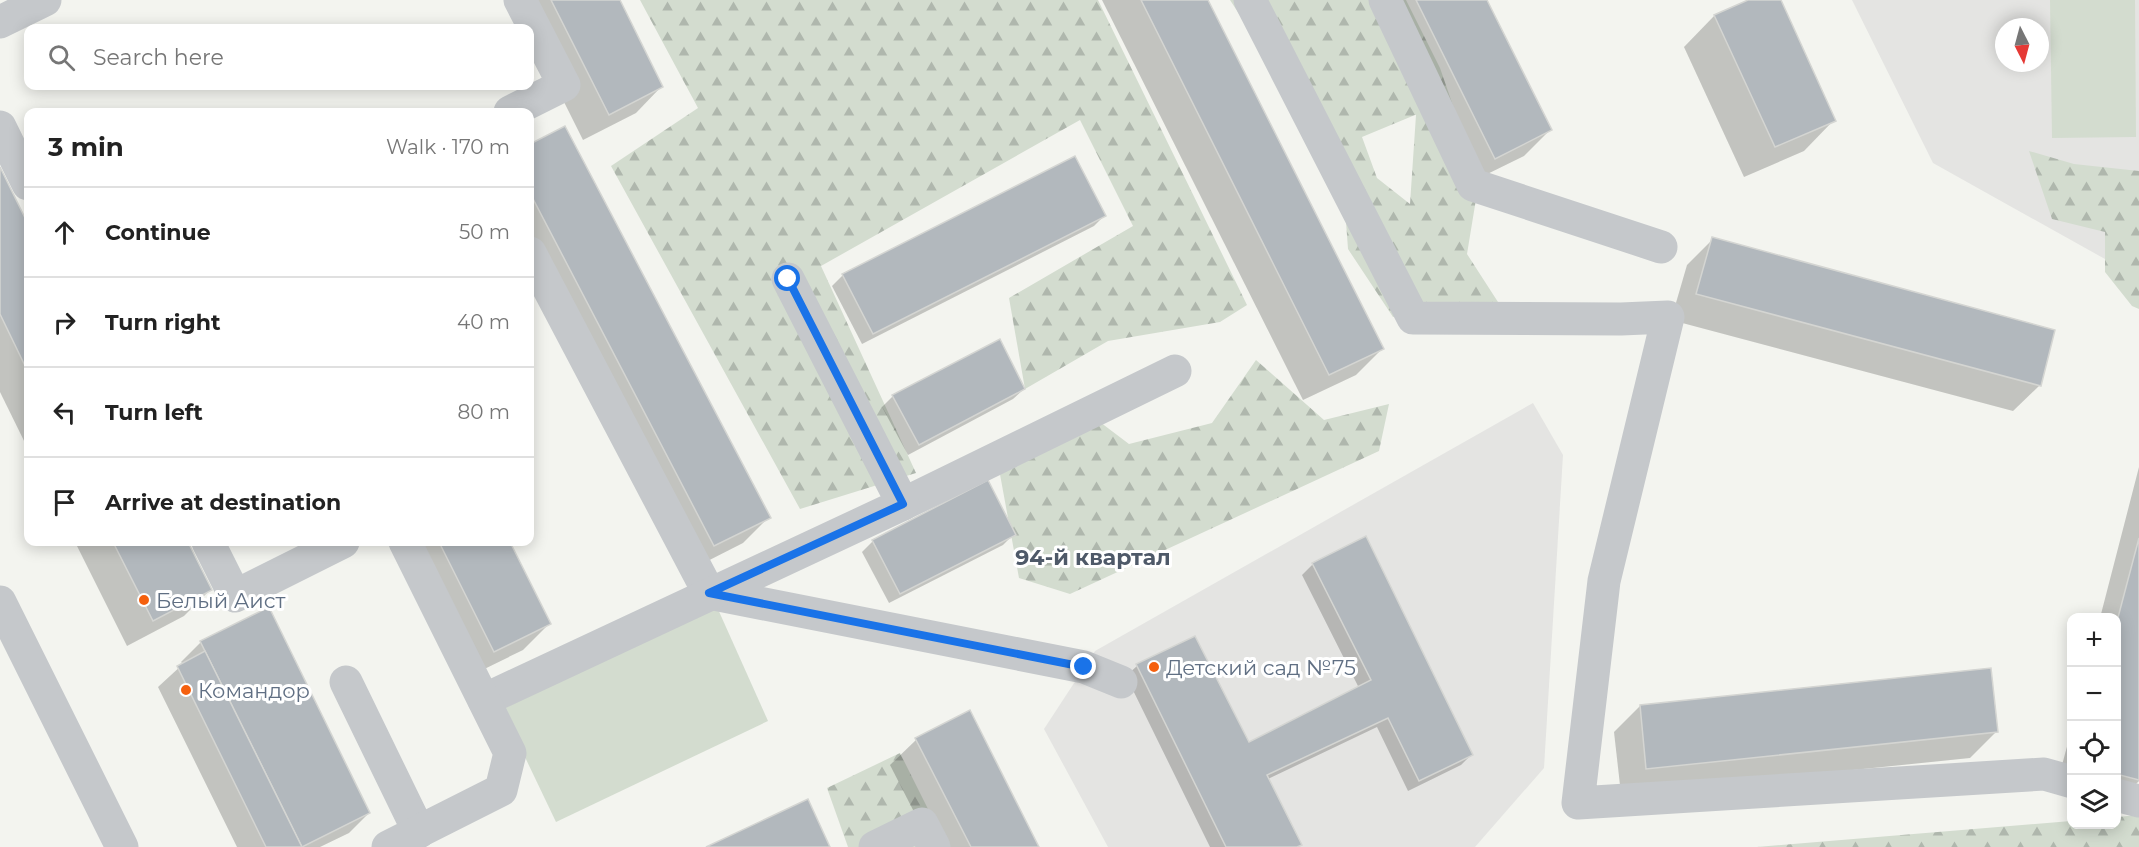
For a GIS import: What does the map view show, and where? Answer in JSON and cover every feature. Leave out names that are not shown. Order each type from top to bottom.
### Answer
[{"type":"street","points":[[0,22],[45,0]]},
{"type":"street","points":[[520,0],[532,24]]},
{"type":"street","points":[[1250,0],[1413,318],[1621,319],[1668,317],[1604,581],[1578,803],[2044,774],[2067,781]]},
{"type":"street","points":[[1385,0],[1473,185],[1661,247]]},
{"type":"street","points":[[518,108],[564,85],[534,27]]},
{"type":"street","points":[[0,127],[24,176]]},
{"type":"street","points":[[534,261],[709,593]]},
{"type":"street","points":[[788,279],[903,504]]},
{"type":"street","points":[[484,700],[903,504],[1175,371]]},
{"type":"street","points":[[210,546],[235,596],[335,546]]},
{"type":"street","points":[[388,847],[501,790],[510,753],[407,546]]},
{"type":"street","points":[[709,593],[1084,667],[1121,682]]},
{"type":"street","points":[[0,602],[122,847]]},
{"type":"street","points":[[346,682],[419,832]]},
{"type":"street","points":[[2121,796],[2139,801]]},
{"type":"street","points":[[875,847],[922,824],[934,847]]},
{"type":"shaded area","points":[[1852,0],[2139,0],[2139,278],[1933,163]]},
{"type":"shaded area","points":[[1533,403],[1563,455],[1544,768],[1475,847],[1108,847],[1044,729],[1095,651]]},
{"type":"green space","points":[[640,0],[1098,0],[1247,305],[1220,322],[1108,341],[1025,389],[1009,298],[1133,226],[1080,120],[821,266],[916,473],[800,509],[611,166],[698,108]]},
{"type":"green space","points":[[1230,0],[1406,0],[1440,68],[1479,181],[1467,254],[1498,302],[1393,317],[1348,249],[1344,194],[1260,46]],"holes":[[[1416,115],[1410,204],[1377,178],[1362,137]]]},
{"type":"green space","points":[[2050,0],[2135,0],[2136,137],[2052,138]]},
{"type":"green space","points":[[2029,151],[2074,164],[2139,171],[2139,309],[2132,306],[2105,272],[2105,232],[2052,219]]},
{"type":"green space","points":[[1256,360],[1324,420],[1389,404],[1379,451],[1070,594],[1019,578],[997,458],[1088,413],[1129,444],[1212,423]]},
{"type":"green space","points":[[717,607],[768,721],[556,822],[502,709]]},
{"type":"green space","points":[[900,753],[947,847],[848,847],[827,788]]},
{"type":"green space","points":[[2139,815],[2139,847],[1757,847],[2067,821],[2067,829],[2121,829],[2121,817]]},
{"type":"building","points":[[551,0],[620,0],[663,87],[609,115]]},
{"type":"building","points":[[1141,0],[1208,0],[1384,349],[1329,375]]},
{"type":"building","points":[[1416,0],[1487,0],[1552,130],[1495,159]]},
{"type":"building","points":[[1748,0],[1781,0],[1836,121],[1775,147],[1714,15]]},
{"type":"building","points":[[565,126],[771,518],[714,546],[534,201],[534,142]]},
{"type":"building","points":[[1075,156],[1106,216],[873,334],[842,274]]},
{"type":"building","points":[[0,167],[24,216],[24,364],[0,314]]},
{"type":"building","points":[[1712,237],[2055,330],[2041,386],[1696,294]]},
{"type":"building","points":[[1000,339],[1025,389],[919,445],[892,395]]},
{"type":"building","points":[[988,480],[1016,535],[900,594],[872,540]]},
{"type":"building","points":[[1366,536],[1473,755],[1419,781],[1388,718],[1267,775],[1302,845],[1297,847],[1226,847],[1136,664],[1195,636],[1249,742],[1371,680],[1312,563]]},
{"type":"building","points":[[2139,538],[2139,780],[2121,775],[2121,613],[2119,613]]},
{"type":"building","points":[[115,546],[190,546],[212,590],[153,621]]},
{"type":"building","points":[[441,546],[512,546],[551,624],[494,652]]},
{"type":"building","points":[[269,607],[370,813],[302,847],[200,641]]},
{"type":"building","points":[[205,651],[302,847],[266,847],[177,666]]},
{"type":"building","points":[[1991,668],[1998,732],[1646,769],[1640,705]]},
{"type":"building","points":[[970,710],[1039,847],[971,847],[915,738]]},
{"type":"building","points":[[808,799],[830,847],[706,847]]},
{"type":"place","name":"Белый Аист","points":[[144,600]]},
{"type":"place","name":"Детский сад №75","points":[[1154,667]]},
{"type":"place","name":"Командор","points":[[186,690]]},
{"type":"district","name":"94-й квартал","points":[[1093,557]]},
{"type":"route","points":[[788,279],[903,504],[709,593],[1084,667]]}]
